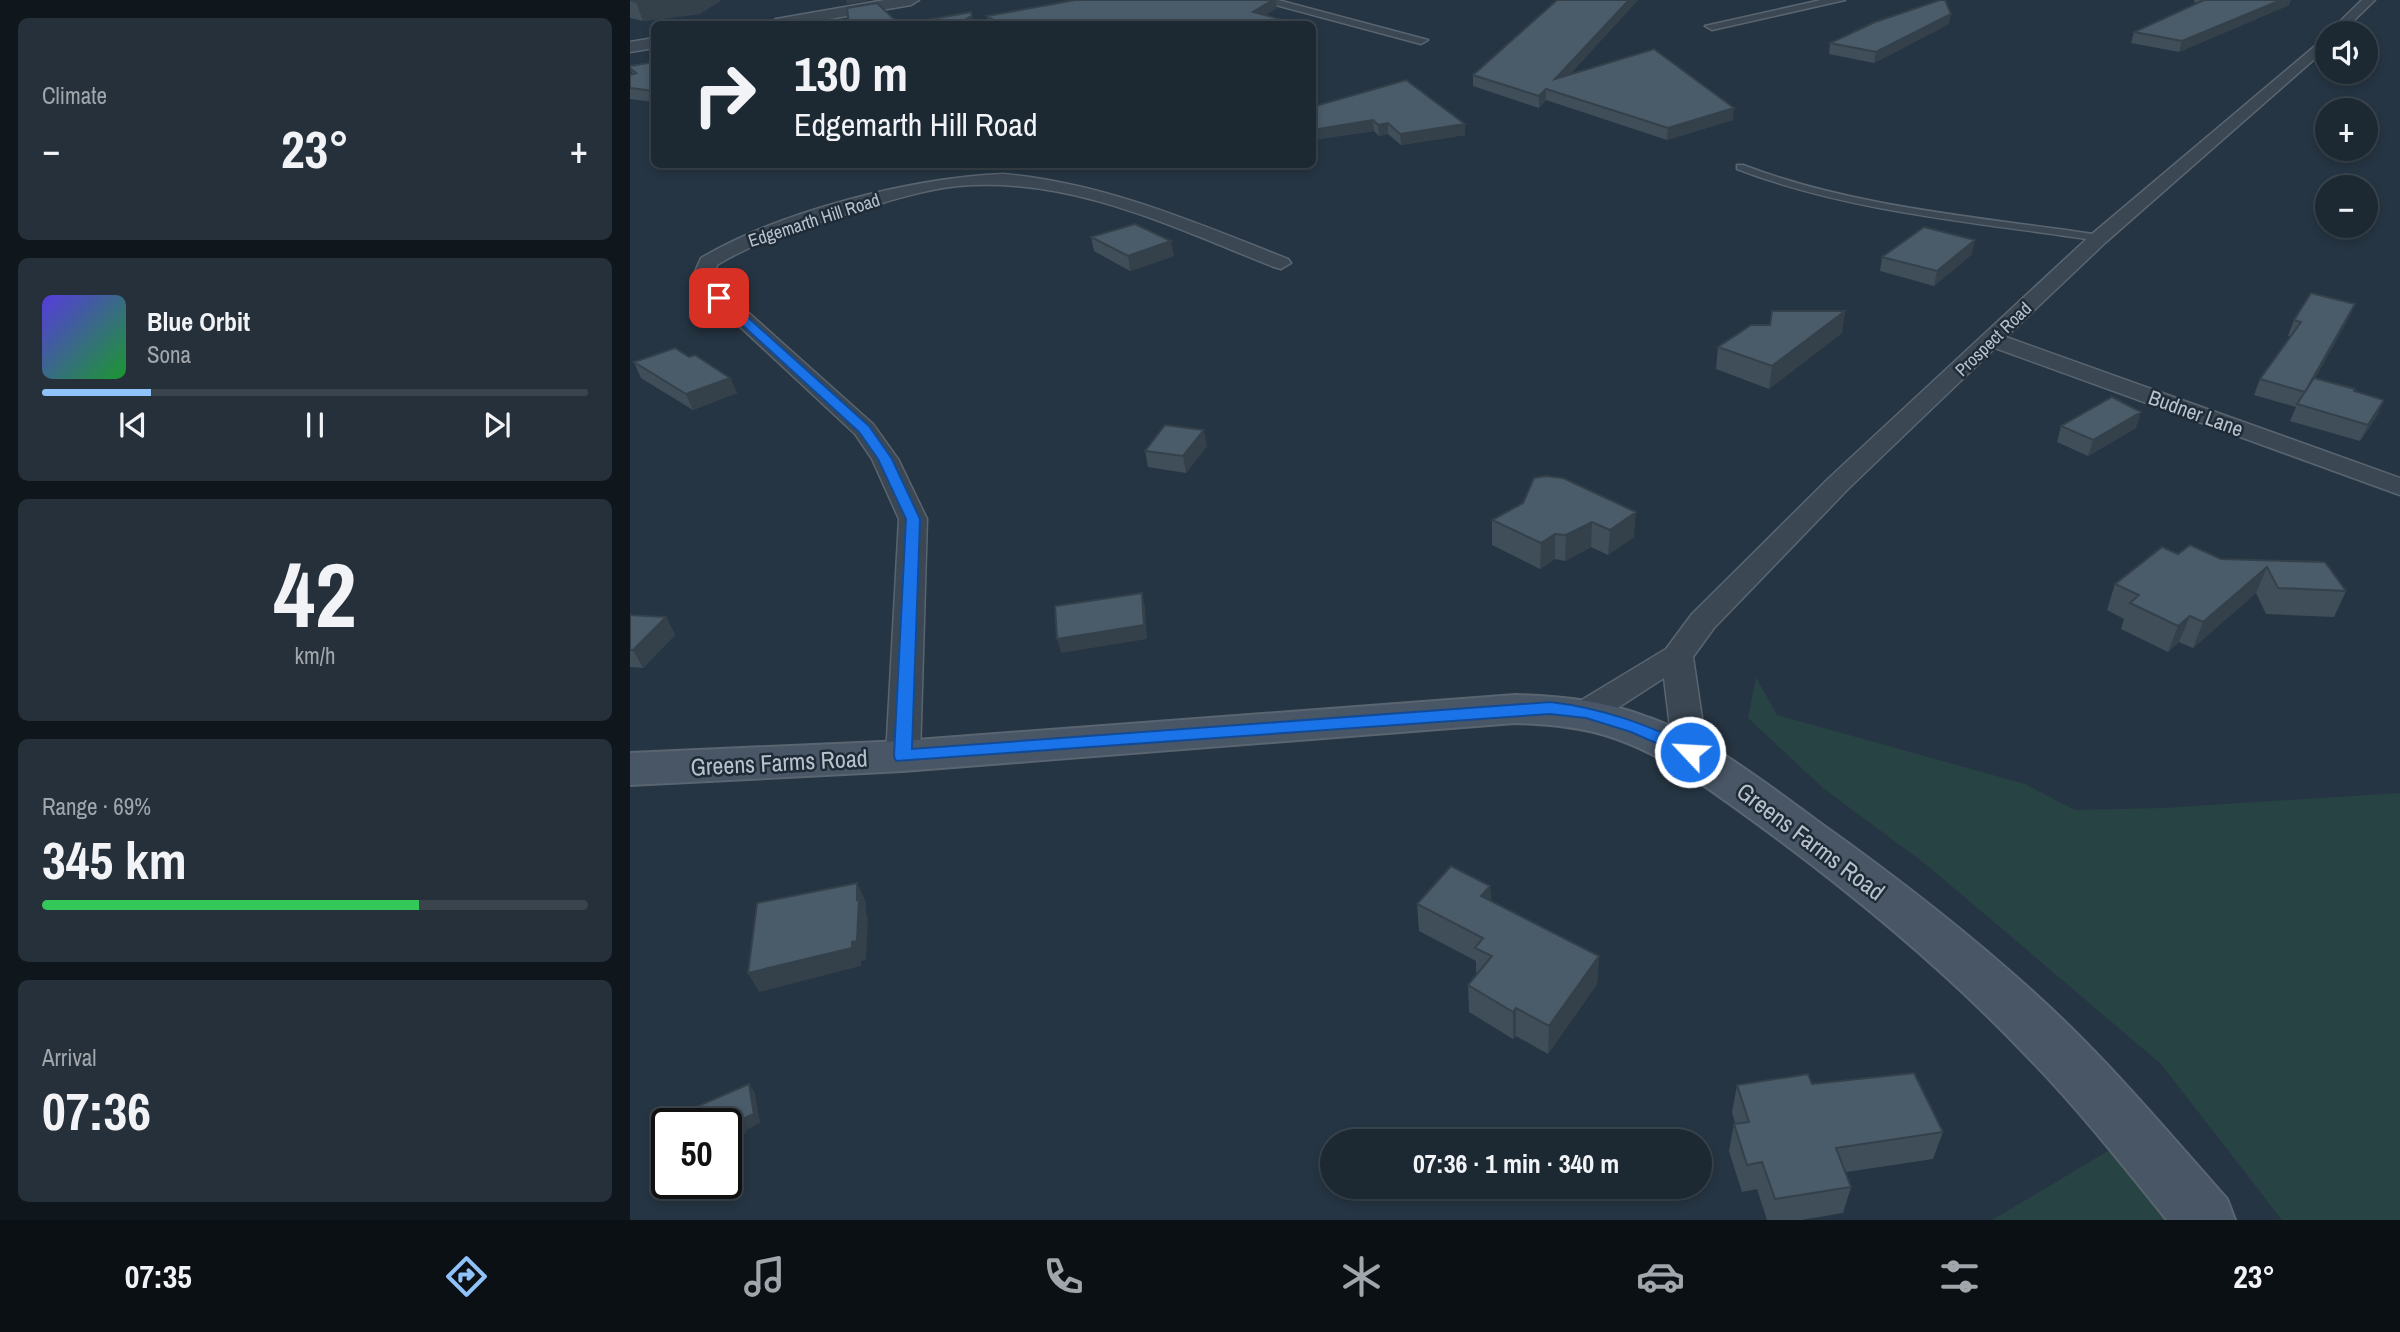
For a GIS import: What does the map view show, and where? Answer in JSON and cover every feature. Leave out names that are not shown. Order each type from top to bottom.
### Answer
[{"type":"main road","name":"Greens Farms Road","points":[[630,769],[903,756],[1501,710],[1550,708],[1587,712],[1637,727],[1690,752],[1862,877],[1962,959],[2078,1072],[2205,1220]]},
{"type":"street","points":[[793,21],[911,0]]},
{"type":"street","points":[[1263,0],[1421,40]]},
{"type":"street","points":[[1712,26],[1839,0]]},
{"type":"street","points":[[2347,21],[2370,0]]},
{"type":"street","points":[[630,47],[651,44]]},
{"type":"street","name":"Prospect Road","points":[[1587,712],[1677,656],[1703,621],[1839,483],[2099,238],[2315,51]]},
{"type":"street","name":"Edgemarth Hill Road","points":[[903,756],[913,519],[885,459],[864,429],[701,281],[708,262],[753,238],[913,189],[960,181],[1016,179],[1113,198],[1157,211],[1281,264]]},
{"type":"street","name":"Budner Lane","points":[[1993,340],[2400,487]]},
{"type":"street","points":[[1677,656],[1690,752]]},
{"type":"lane","points":[[1740,167],[1782,183],[1851,200],[2099,238]]},
{"type":"green space","points":[[1756,677],[1777,715],[2025,784],[2075,810],[2164,808],[2400,793],[2400,1220],[2282,1220],[2161,1064],[1928,866],[1823,788],[1748,718]]},
{"type":"green space","points":[[2133,1136],[2205,1220],[1992,1220]]},
{"type":"building","points":[[1075,0],[1273,0],[1253,12],[1287,21],[996,21],[987,16]]},
{"type":"building","points":[[1557,0],[1629,0],[1555,79],[1654,49],[1734,108],[1668,128],[1546,89],[1539,96],[1473,75]]},
{"type":"building","points":[[1945,0],[1951,14],[1876,52],[1830,43],[1875,22]]},
{"type":"building","points":[[2204,0],[2281,0],[2182,41],[2134,32]]},
{"type":"building","points":[[877,3],[896,21],[849,21],[847,8]]},
{"type":"building","points":[[971,12],[972,16],[963,21],[922,21]]},
{"type":"building","points":[[651,62],[651,91],[630,88],[630,75],[636,73],[630,66]]},
{"type":"building","points":[[1406,80],[1465,124],[1400,134],[1388,123],[1378,125],[1373,120],[1316,129],[1316,106]]},
{"type":"building","points":[[1135,224],[1171,241],[1128,256],[1091,237]]},
{"type":"building","points":[[1924,227],[1975,240],[1937,271],[1882,257]]},
{"type":"building","points":[[2311,293],[2355,304],[2305,392],[2260,379],[2301,322],[2294,320]]},
{"type":"building","points":[[1772,311],[1845,311],[1772,366],[1718,347],[1751,325],[1770,325]]},
{"type":"building","points":[[675,348],[689,357],[695,355],[730,378],[686,394],[634,362]]},
{"type":"building","points":[[2314,378],[2384,400],[2368,425],[2297,404]]},
{"type":"building","points":[[2112,397],[2141,412],[2093,440],[2061,426]]},
{"type":"building","points":[[1165,425],[1204,430],[1183,456],[1145,451]]},
{"type":"building","points":[[1534,478],[1563,478],[1636,512],[1610,530],[1592,522],[1566,535],[1555,534],[1541,543],[1492,520],[1523,503]]},
{"type":"building","points":[[2190,545],[2221,559],[2325,562],[2346,591],[2278,588],[2267,567],[2203,622],[2190,616],[2178,626],[2130,603],[2139,595],[2115,584],[2162,547],[2178,554]]},
{"type":"building","points":[[1142,593],[1144,625],[1057,639],[1055,606]]},
{"type":"building","points":[[630,615],[666,617],[630,650]]},
{"type":"building","points":[[1451,866],[1490,886],[1481,896],[1599,956],[1549,1026],[1516,1008],[1513,1012],[1468,985],[1492,956],[1475,948],[1483,938],[1417,904]]},
{"type":"building","points":[[857,883],[857,941],[852,942],[852,948],[748,973],[757,903]]},
{"type":"building","points":[[1914,1073],[1943,1132],[1836,1148],[1851,1187],[1775,1199],[1762,1162],[1747,1165],[1734,1124],[1749,1122],[1737,1085],[1808,1074],[1812,1084]]},
{"type":"building","points":[[749,1084],[754,1114],[742,1119],[742,1108],[694,1108]]},
{"type":"route","points":[[719,298],[864,429],[885,459],[913,519],[903,756],[1550,708],[1587,712],[1637,727],[1690,752]]}]
